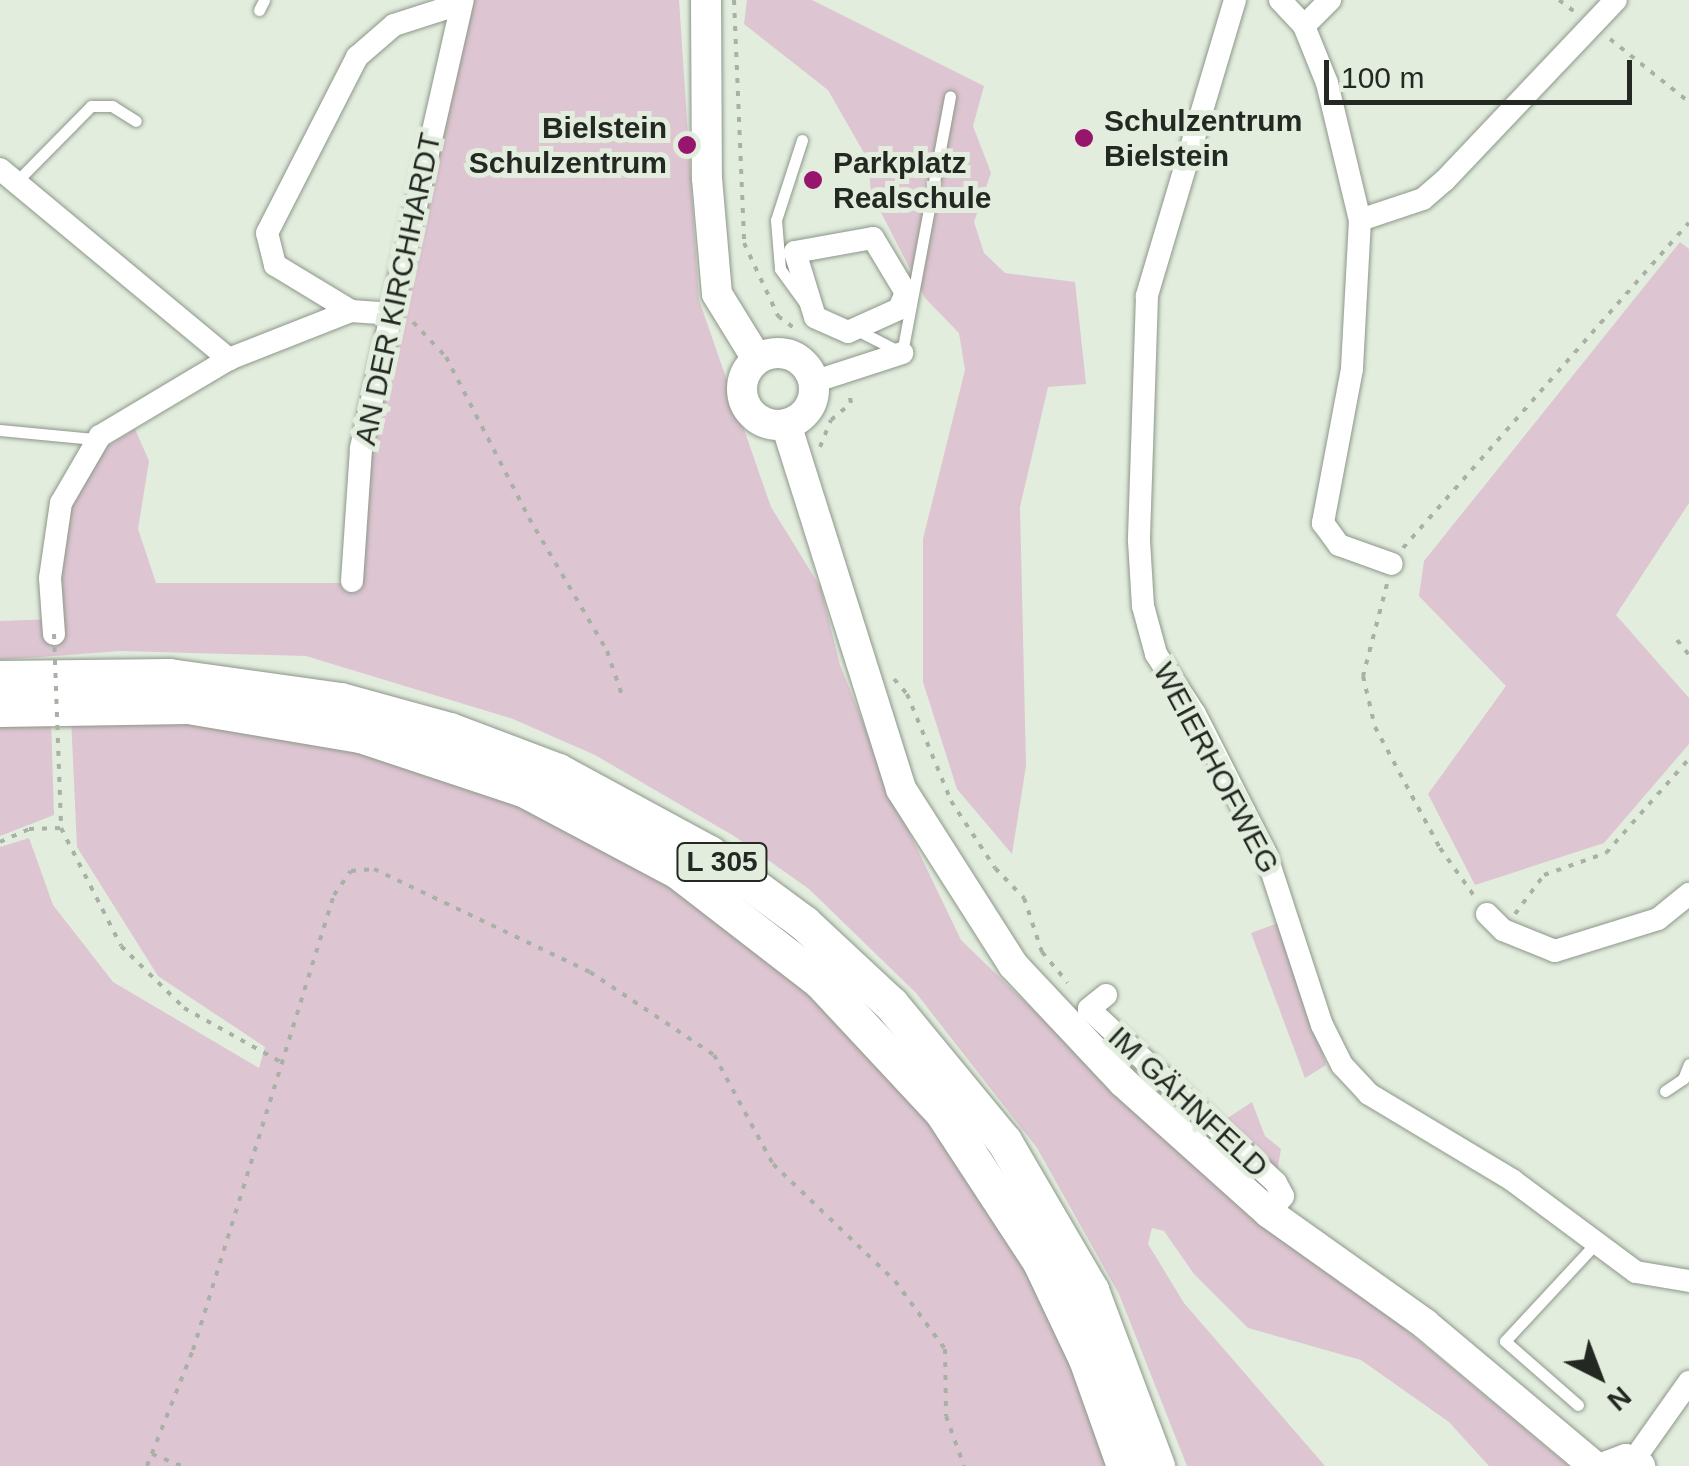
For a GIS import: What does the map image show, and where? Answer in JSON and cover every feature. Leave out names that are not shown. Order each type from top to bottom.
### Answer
[{"type":"main road","points":[[706,0],[707,178],[717,294],[758,359]]},
{"type":"main road","points":[[792,356],[814,382],[810,406],[786,424],[758,420],[743,400],[743,377],[758,359],[792,356]]},
{"type":"main road","points":[[786,424],[901,790],[946,868],[1013,965],[1072,1032],[1270,1213],[1425,1324],[1594,1466]]},
{"type":"main road","name":"L 305","points":[[0,678],[169,676],[340,700],[540,764],[708,853],[804,923],[891,1004],[1004,1141],[1091,1290],[1157,1466]]},
{"type":"main road","name":"L 305","points":[[0,708],[188,706],[360,734],[525,790],[678,872],[820,981],[942,1112],[1040,1262],[1086,1359],[1124,1466]]},
{"type":"street","name":"WEIERHOFWEG","points":[[1235,0],[1147,296],[1140,541],[1143,606],[1156,654],[1194,714],[1266,854],[1322,1025],[1342,1066],[1369,1094],[1512,1180],[1636,1272],[1689,1280]]},
{"type":"street","points":[[1280,0],[1304,26],[1327,83],[1360,220],[1352,369],[1324,523],[1339,544],[1392,564]]},
{"type":"street","points":[[1304,26],[1330,0]]},
{"type":"street","points":[[1360,220],[1423,199],[1616,0]]},
{"type":"street","points":[[351,311],[276,265],[268,233],[357,58],[394,25],[463,2]]},
{"type":"street","name":"AN DER KIRCHHARDT","points":[[352,581],[361,448],[463,2]]},
{"type":"street","points":[[8,176],[230,358]]},
{"type":"street","points":[[873,238],[906,293],[899,309],[848,332],[813,311],[795,252],[873,238]]},
{"type":"street","points":[[54,634],[50,578],[61,503],[100,436],[230,358],[351,311],[390,314]]},
{"type":"street","points":[[814,382],[902,353]]},
{"type":"street","points":[[1495,922],[1544,950],[1574,948],[1658,919],[1689,894]]},
{"type":"street","name":"IM GÄHNFELD","points":[[1098,1002],[1276,1183],[1284,1196],[1270,1213]]},
{"type":"street","points":[[1627,1464],[1689,1382]]},
{"type":"lane","points":[[854,329],[902,353],[950,96]]},
{"type":"lane","points":[[8,176],[91,106],[112,106],[136,120]]},
{"type":"lane","points":[[802,140],[776,220],[780,269],[813,311]]},
{"type":"lane","points":[[0,430],[88,442],[100,436]]},
{"type":"lane","points":[[1665,1091],[1683,1079],[1689,1064]]},
{"type":"lane","points":[[1578,1405],[1506,1341],[1596,1244]]},
{"type":"path","points":[[734,0],[744,244],[778,316],[799,332]]},
{"type":"path","points":[[1591,25],[1689,102]]},
{"type":"path","points":[[1689,222],[1412,533],[1392,564],[1364,676],[1376,727],[1440,848],[1495,922],[1544,875],[1606,853],[1689,759]]},
{"type":"path","points":[[390,314],[430,333],[446,358],[528,518],[606,651],[622,695]]},
{"type":"path","points":[[816,458],[831,420],[850,402],[844,373]]},
{"type":"path","points":[[54,634],[61,828],[121,946],[184,1008],[284,1064]]},
{"type":"path","points":[[1676,640],[1689,655]]},
{"type":"path","points":[[886,672],[907,694],[951,801],[995,868],[1024,898],[1042,952],[1098,1002]]},
{"type":"path","points":[[0,842],[29,830],[61,828]]},
{"type":"path","points":[[147,1466],[193,1350],[334,895],[352,871],[374,868],[590,972],[714,1055],[774,1164],[895,1281],[945,1348],[946,1416],[964,1466]]},
{"type":"path","points":[[152,1454],[182,1466]]},
{"type":"shaded area","points":[[468,0],[679,0],[699,300],[771,507],[821,588],[840,665],[898,809],[961,940],[1096,1071],[1569,1466],[1489,1466],[1449,1422],[1361,1360],[1248,1328],[1194,1274],[1164,1231],[1152,1228],[1148,1244],[1184,1303],[1325,1466],[1187,1466],[1119,1294],[1037,1148],[916,993],[809,889],[734,836],[595,755],[513,719],[306,656],[120,651],[0,660],[0,621],[55,619],[59,513],[102,450],[135,429],[149,461],[138,529],[156,583],[350,583],[366,437]]},
{"type":"shaded area","points":[[747,0],[812,0],[984,86],[973,126],[991,173],[974,222],[984,253],[1005,273],[1075,282],[1086,384],[1048,387],[1020,507],[1026,766],[1012,854],[957,789],[923,682],[923,539],[965,370],[959,333],[925,298],[871,193],[868,160],[828,90],[744,24]]},
{"type":"shaded area","points":[[1680,242],[1689,249],[1689,503],[1616,615],[1689,698],[1689,744],[1604,843],[1475,885],[1428,794],[1506,686],[1419,596],[1424,561]]},
{"type":"shaded area","points":[[71,717],[250,725],[369,749],[512,799],[663,878],[838,1016],[936,1126],[1012,1236],[1076,1366],[1106,1466],[0,1466],[0,847],[29,838],[53,905],[113,982],[259,1068],[265,1047],[158,976],[77,847]]},
{"type":"shaded area","points":[[51,720],[54,815],[0,836],[0,721]]},
{"type":"shaded area","points":[[1278,923],[1292,944],[1326,1065],[1305,1078],[1251,933]]},
{"type":"shaded area","points":[[1252,1102],[1265,1136],[1281,1149],[1277,1172],[1217,1125]]},
{"type":"place","name":"Schulzentrum Bielstein","points":[[1084,138]]},
{"type":"place","name":"Bielstein Schulzentrum","points":[[687,145]]},
{"type":"place","name":"Parkplatz Realschule","points":[[813,180]]}]
